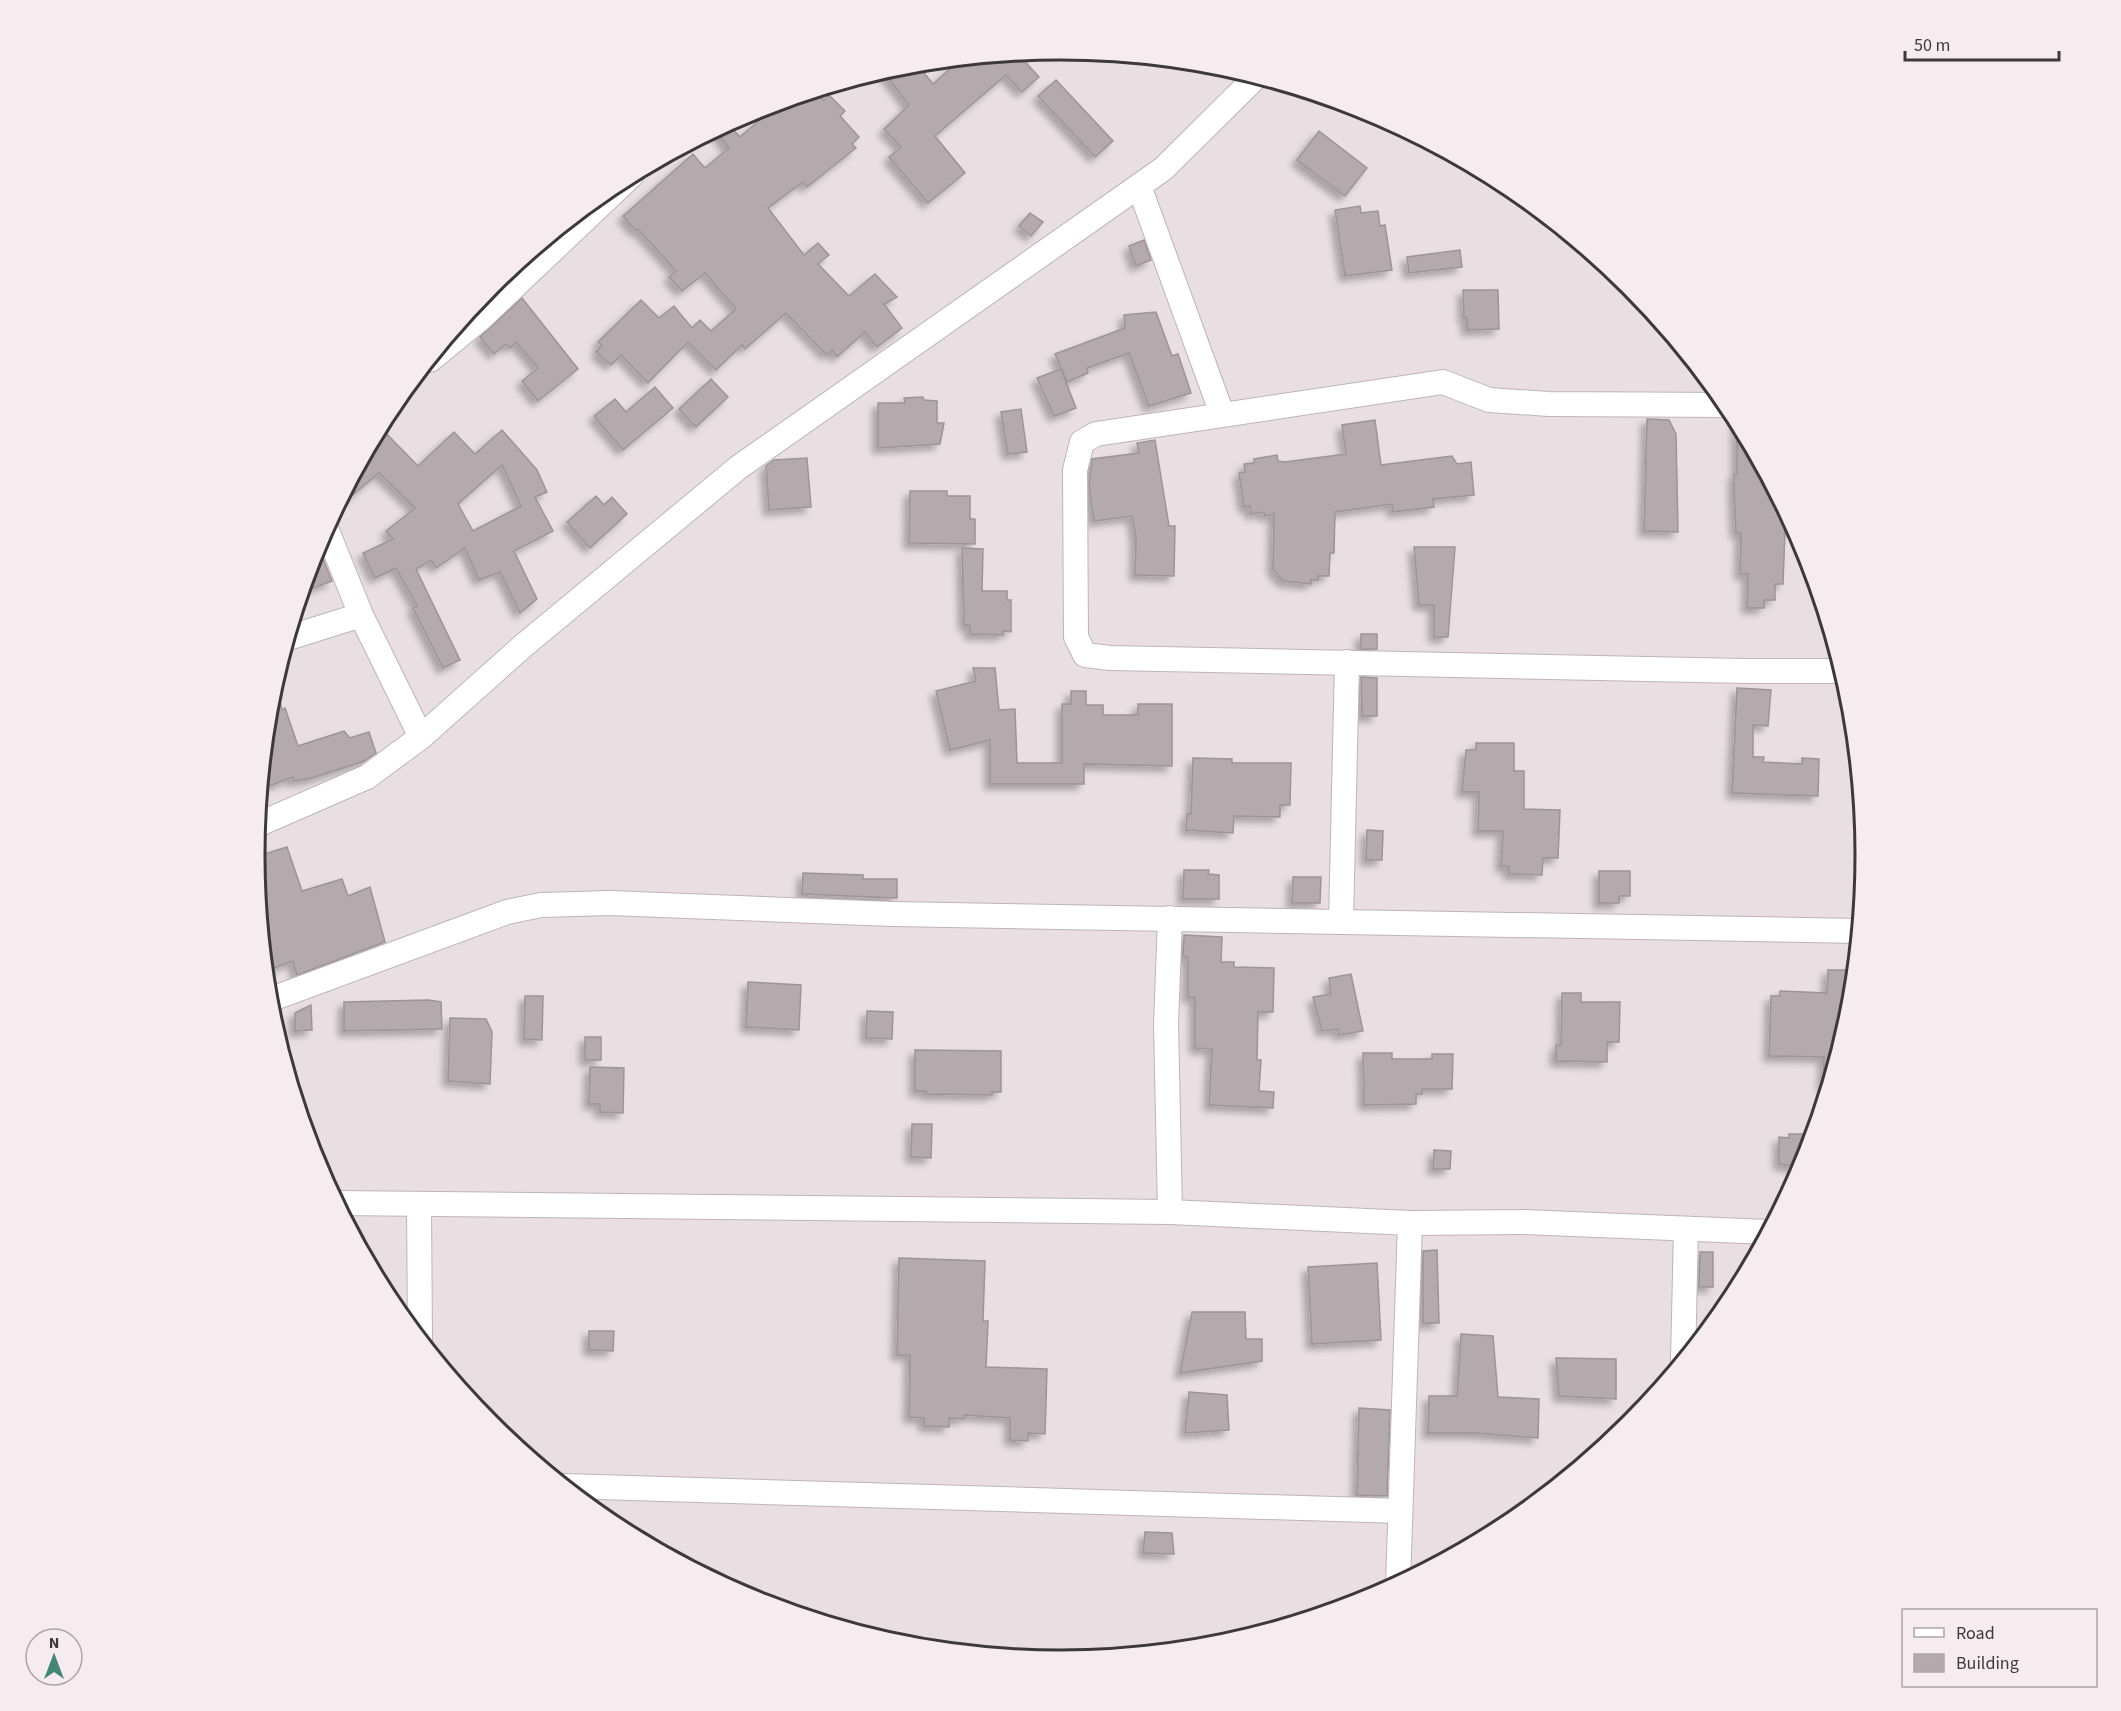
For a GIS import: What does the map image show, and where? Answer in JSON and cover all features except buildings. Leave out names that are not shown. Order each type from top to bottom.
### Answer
[{"type":"street","points":[[266,821],[367,777],[421,737],[523,646],[739,467],[1163,169],[1250,83]]},
{"type":"street","points":[[1139,186],[1222,414]]},
{"type":"street","points":[[495,296],[579,222]]},
{"type":"street","points":[[1716,405],[1549,404],[1489,400],[1443,382],[1096,434],[1082,442],[1075,470],[1076,637],[1085,655],[1110,658],[1834,671]]},
{"type":"street","points":[[331,540],[362,615],[421,737]]},
{"type":"street","points":[[296,635],[362,615]]},
{"type":"street","points":[[1341,922],[1347,662]]},
{"type":"street","points":[[278,997],[507,912],[541,905],[610,903],[892,914],[1852,931]]},
{"type":"street","points":[[1170,918],[1166,1024],[1170,1212]]},
{"type":"street","points":[[345,1203],[1170,1212],[1410,1224],[1524,1222],[1761,1232]]},
{"type":"street","points":[[419,1204],[420,1327]]},
{"type":"street","points":[[1398,1575],[1410,1224]]},
{"type":"street","points":[[1683,1351],[1686,1229]]},
{"type":"street","points":[[575,1486],[1400,1511]]}]
